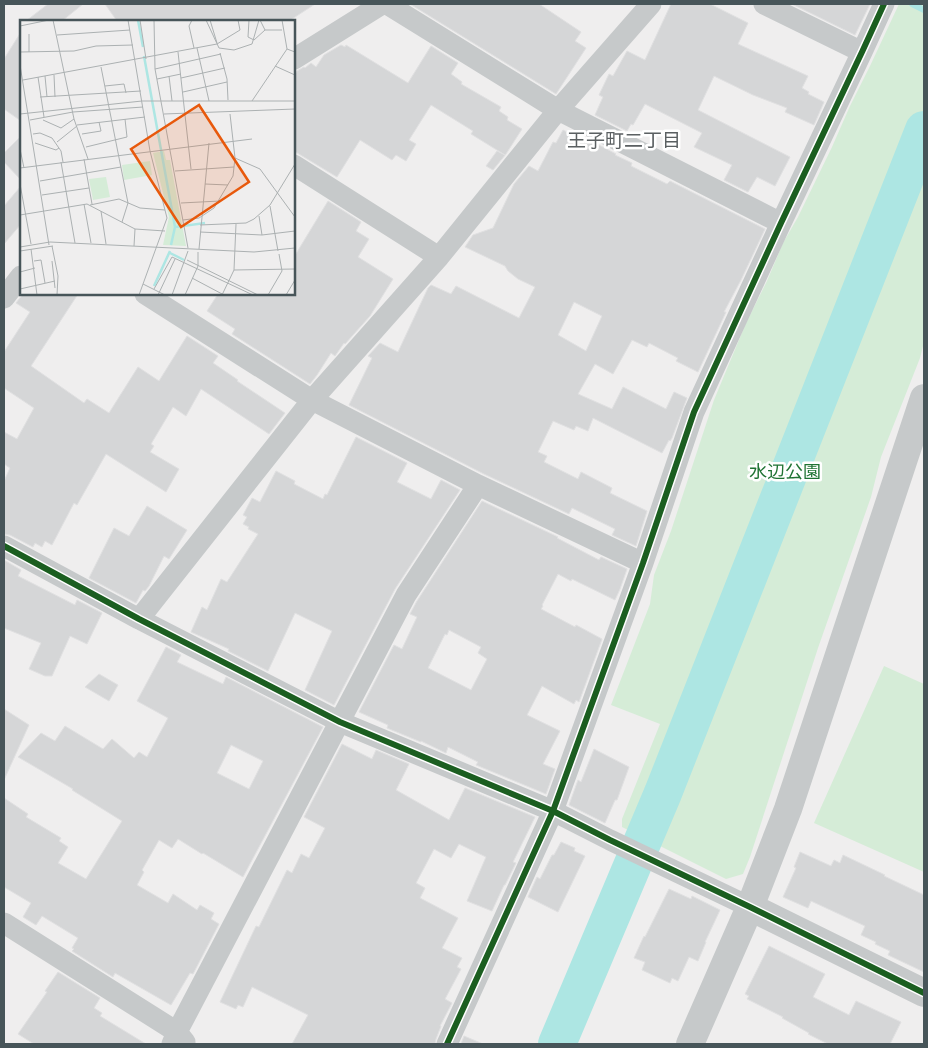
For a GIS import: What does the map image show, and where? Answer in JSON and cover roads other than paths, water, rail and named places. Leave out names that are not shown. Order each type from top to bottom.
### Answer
[{"type":"street","points":[[295,58],[382,4]]},
{"type":"street","points":[[387,4],[558,110],[781,223]]},
{"type":"street","points":[[139,619],[312,400],[439,257],[558,110],[651,4]]},
{"type":"street","points":[[764,4],[862,52]]},
{"type":"street","points":[[447,1044],[553,811],[643,564],[694,412],[884,4]]},
{"type":"street","points":[[295,166],[439,257]]},
{"type":"street","points":[[4,298],[20,277]]},
{"type":"street","points":[[148,295],[312,400],[478,485],[643,564]]},
{"type":"street","points":[[690,1044],[750,907],[788,809],[924,398]]},
{"type":"street","points":[[4,922],[178,1040],[406,595],[478,485]]},
{"type":"street","points":[[4,546],[139,619],[340,722],[553,811],[924,993]]},
{"type":"waterway","points":[[912,4],[924,10]]},
{"type":"waterway","points":[[557,1044],[663,793],[924,130]]},
{"type":"district","name":"王子町二丁目","points":[[624,140]]},
{"type":"park label","name":"水辺公園","points":[[785,472]]}]
